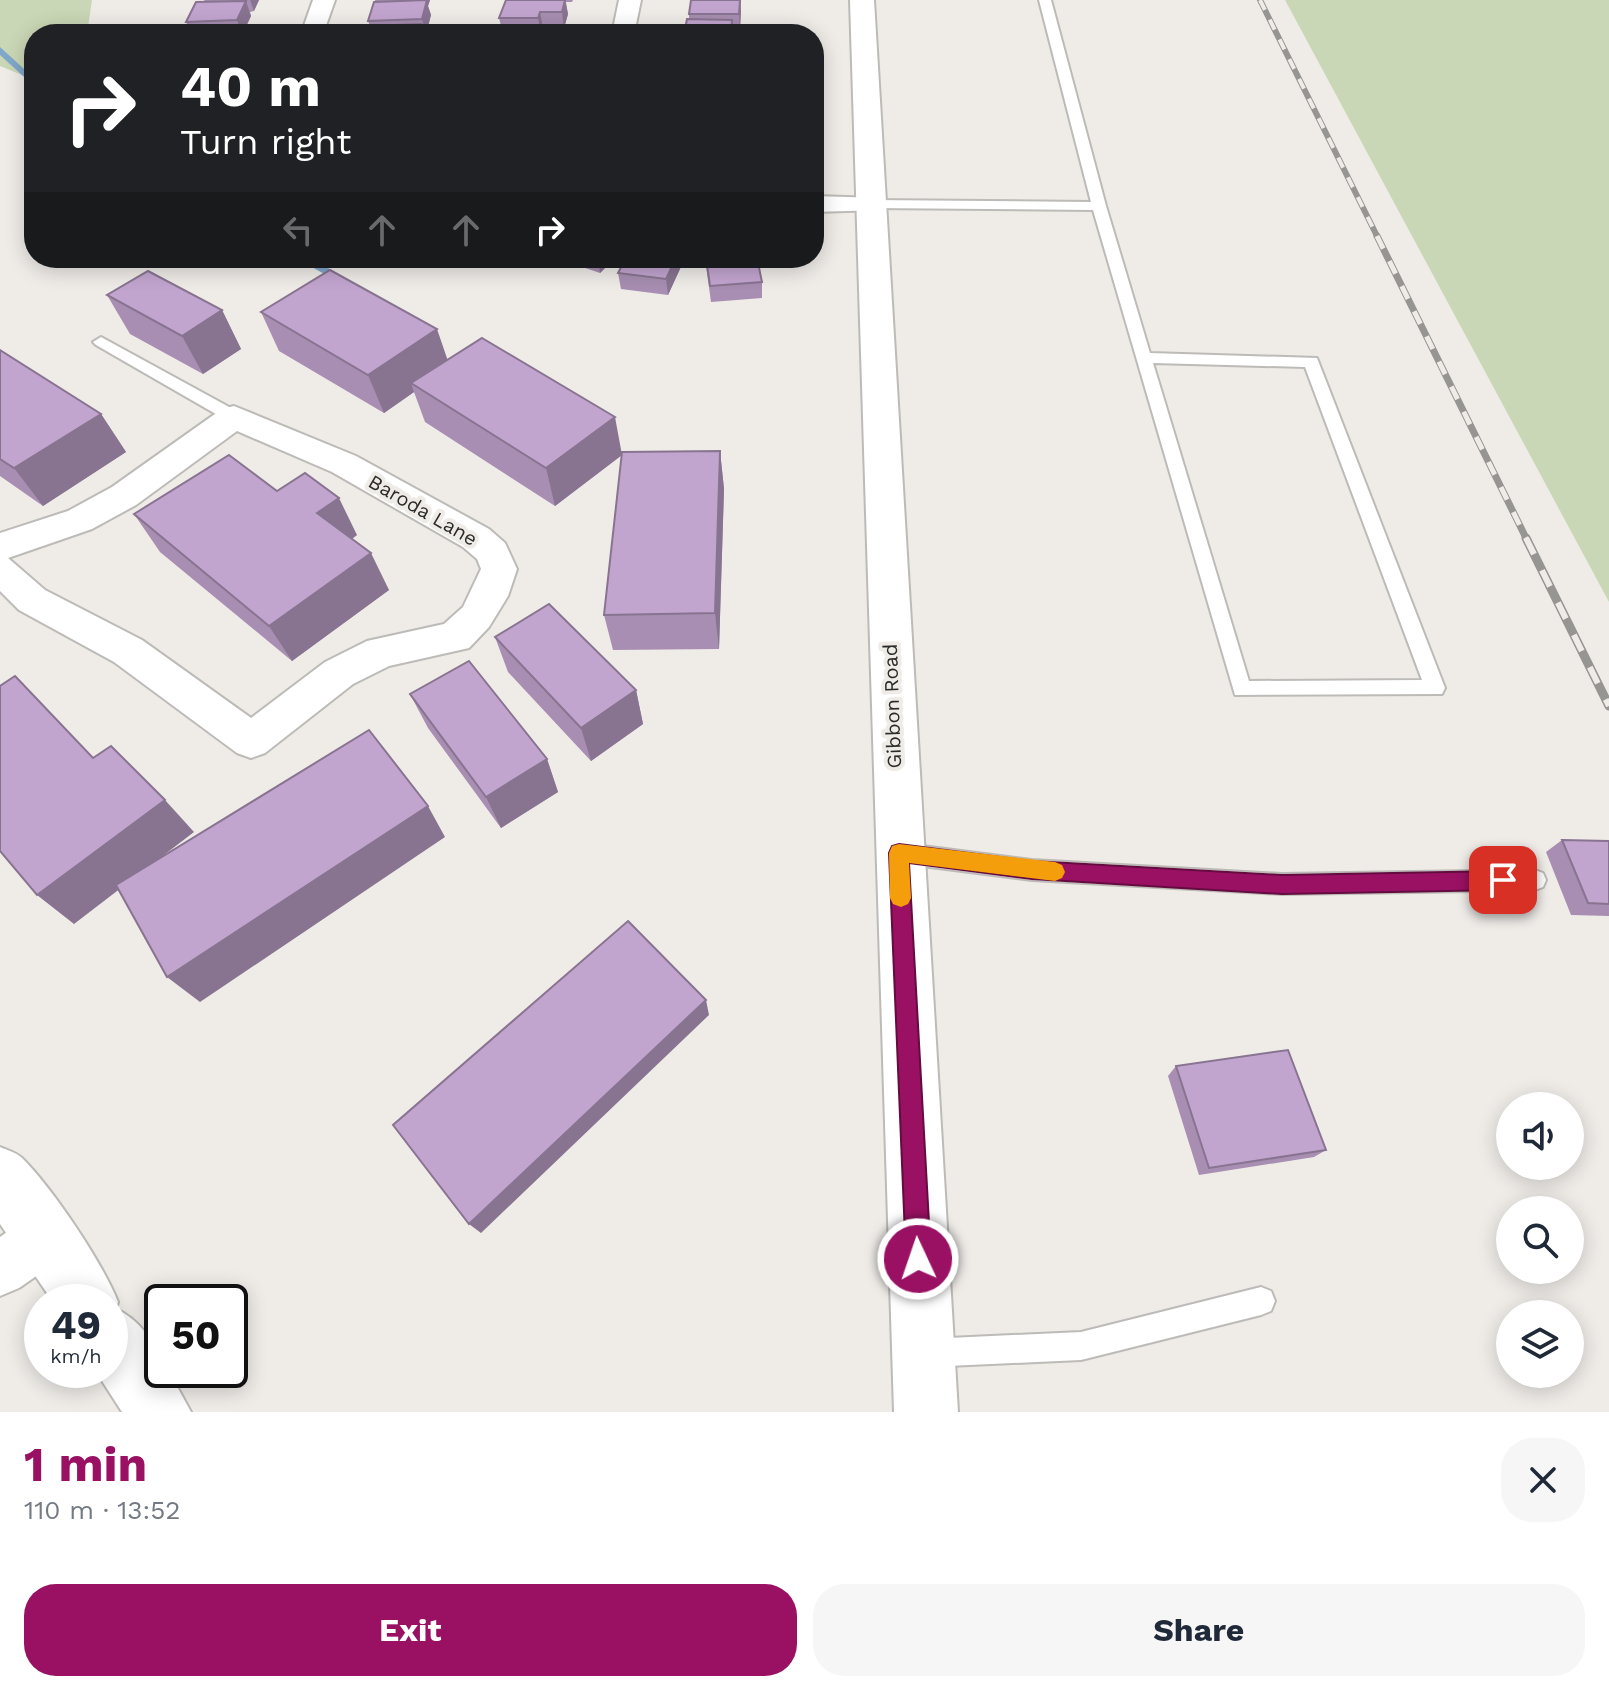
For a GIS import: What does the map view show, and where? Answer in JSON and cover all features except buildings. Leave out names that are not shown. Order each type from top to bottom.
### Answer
[{"type":"main road","name":"Gibbon Road","points":[[862,0],[926,1412]]},
{"type":"main road","points":[[0,1176],[76,1284]]},
{"type":"main road","points":[[128,1365],[159,1412]]},
{"type":"street","points":[[316,24],[324,0]]},
{"type":"street","points":[[625,24],[630,0]]},
{"type":"street","points":[[824,204],[870,204]]},
{"type":"street","points":[[0,547],[80,520],[124,496],[234,417]]},
{"type":"street","name":"Baroda Lane","points":[[0,569],[32,600],[128,651],[251,741],[339,673],[381,652],[455,637],[476,617],[489,596],[499,569],[492,552],[476,538],[344,464],[234,417]]},
{"type":"street","points":[[0,1269],[46,1237]]},
{"type":"lane","points":[[1045,0],[1142,358],[1242,689],[1435,688],[1311,362],[1142,358]]},
{"type":"lane","points":[[870,204],[1099,206]]},
{"type":"lane","points":[[101,342],[234,417]]},
{"type":"lane","points":[[899,853],[1032,870],[1282,884],[1535,880]]},
{"type":"lane","points":[[923,1353],[1081,1346],[1261,1301]]},
{"type":"green space","points":[[0,0],[92,0],[88,24],[24,24],[24,76],[0,66]]},
{"type":"green space","points":[[1285,0],[1609,0],[1609,602]]},
{"type":"waterway","points":[[0,50],[24,73]]},
{"type":"waterway","points":[[320,268],[346,282]]},
{"type":"railway","points":[[1260,0],[1378,238]]},
{"type":"railway","points":[[1377,236],[1527,540]]},
{"type":"railway","points":[[1526,538],[1609,706]]},
{"type":"slow traffic","points":[[901,898],[899,853],[1055,872]]},
{"type":"route","points":[[918,1259],[899,853],[1032,870],[1282,884],[1503,880]]}]
